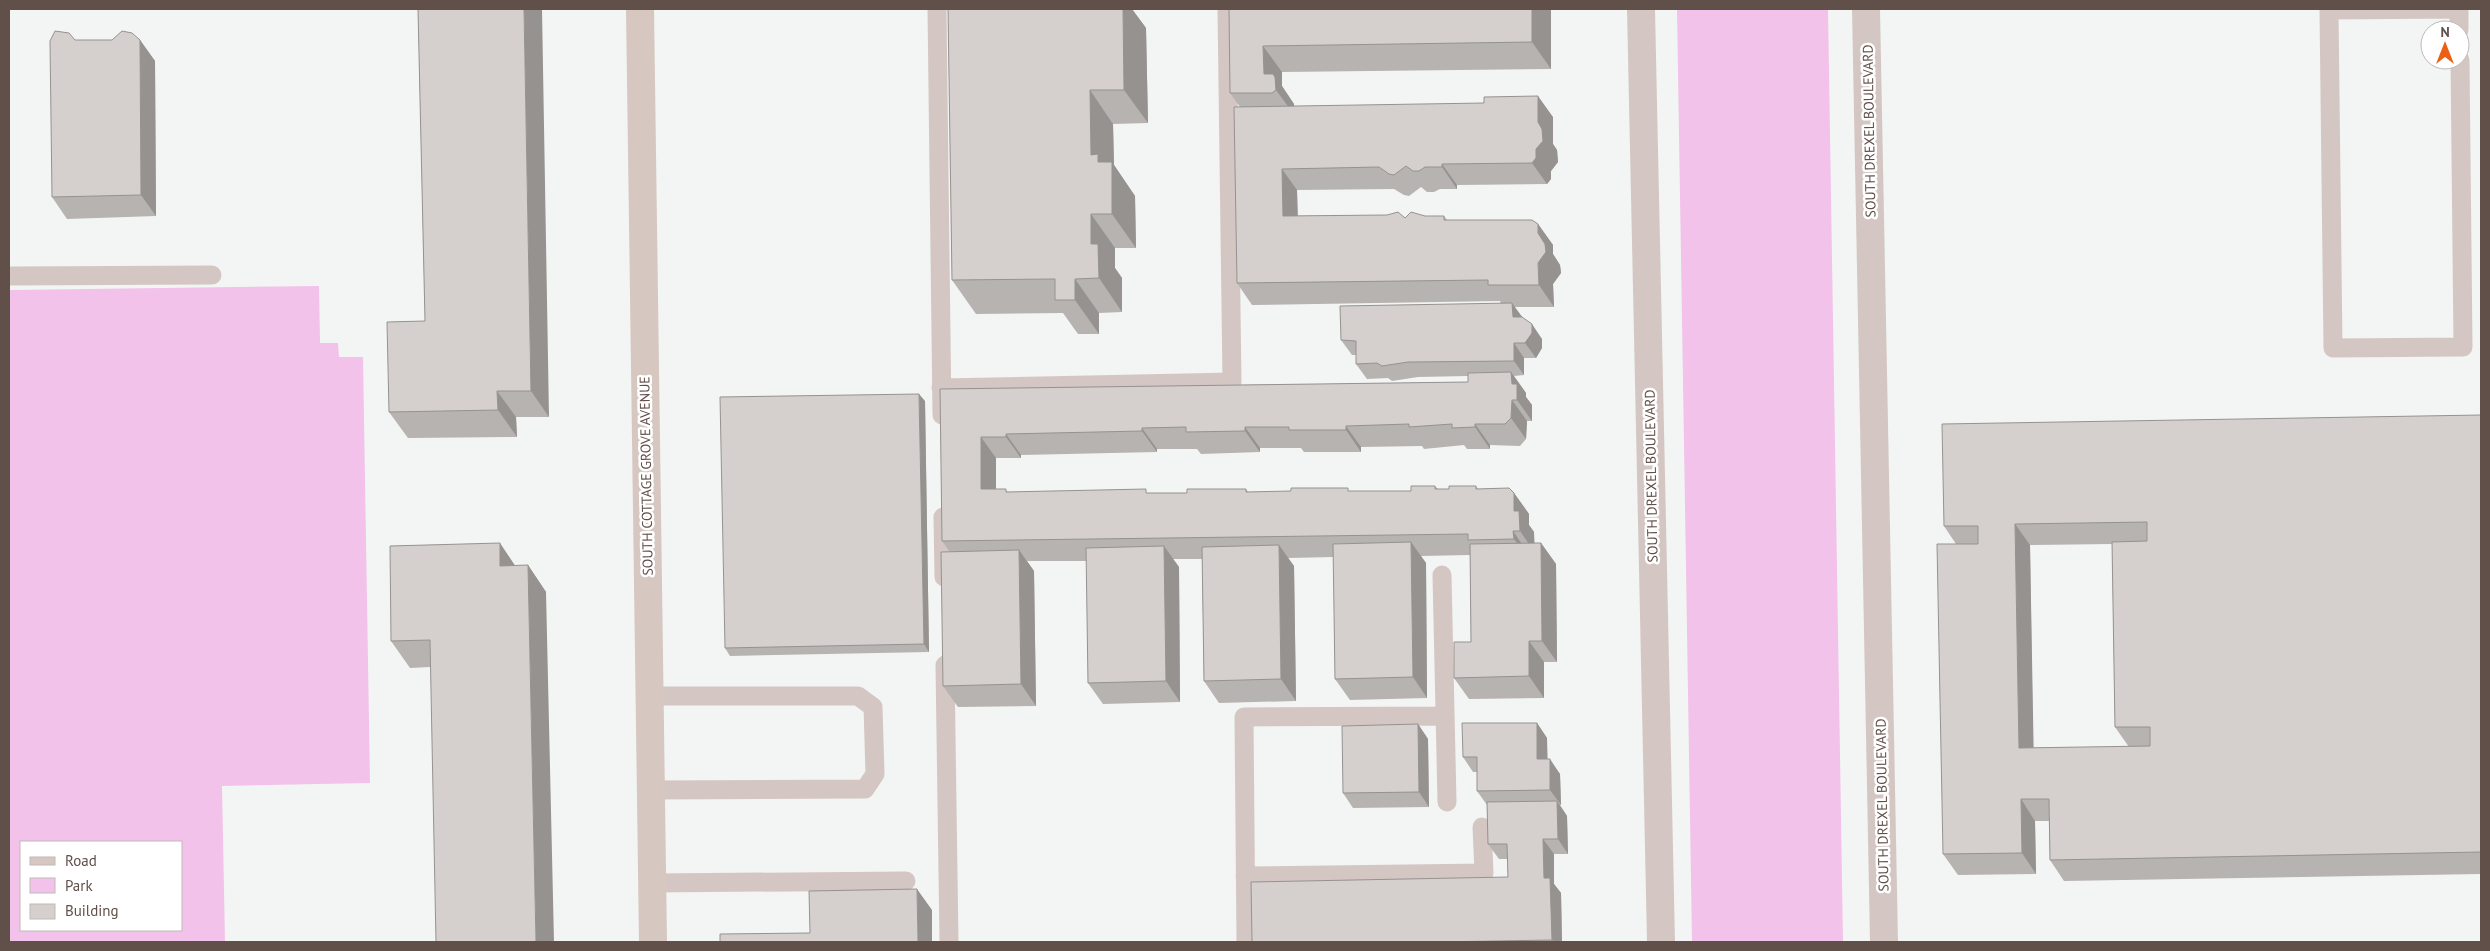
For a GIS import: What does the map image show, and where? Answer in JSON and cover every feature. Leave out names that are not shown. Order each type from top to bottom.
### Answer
[{"type":"main road","name":"SOUTH COTTAGE GROVE AVENUE","points":[[640,9],[654,942]]},
{"type":"street","name":"SOUTH DREXEL BOULEVARD","points":[[1640,9],[1661,942]]},
{"type":"street","name":"SOUTH DREXEL BOULEVARD","points":[[1866,9],[1884,942]]},
{"type":"lane","points":[[937,9],[942,437]]},
{"type":"lane","points":[[941,388],[1232,382],[1227,9]]},
{"type":"lane","points":[[2459,9],[2329,10],[2333,348],[2463,347],[2460,70]]},
{"type":"lane","points":[[9,276],[212,275]]},
{"type":"lane","points":[[943,497],[944,596]]},
{"type":"lane","points":[[1442,575],[1447,802]]},
{"type":"lane","points":[[945,645],[949,942]]},
{"type":"lane","points":[[650,696],[858,696],[873,708],[875,774],[865,789],[651,790]]},
{"type":"lane","points":[[1246,942],[1244,717],[1445,716]]},
{"type":"lane","points":[[1245,876],[1484,874],[1482,827]]},
{"type":"lane","points":[[652,883],[906,882]]},
{"type":"green space","points":[[1677,9],[1828,9],[1843,942],[1692,942]]},
{"type":"green space","points":[[319,286],[320,343],[338,343],[339,357],[363,357],[370,783],[222,786],[225,942],[9,942],[9,290]]},
{"type":"building","points":[[418,9],[524,9],[531,391],[497,391],[498,410],[389,412],[387,322],[425,321]]},
{"type":"building","points":[[948,9],[1123,9],[1124,90],[1090,90],[1091,155],[1098,154],[1098,162],[1112,162],[1112,214],[1091,214],[1091,244],[1098,244],[1099,278],[1075,279],[1075,300],[1055,300],[1055,279],[952,280]]},
{"type":"building","points":[[1229,9],[1532,9],[1532,42],[1263,46],[1264,74],[1273,74],[1276,90],[1272,93],[1230,93]]},
{"type":"building","points":[[55,31],[69,33],[75,40],[112,40],[122,31],[132,33],[140,40],[141,195],[52,197],[50,41]]},
{"type":"building","points":[[1538,96],[1538,122],[1542,129],[1543,141],[1536,149],[1536,158],[1532,163],[1442,164],[1442,167],[1425,167],[1419,171],[1413,171],[1406,166],[1394,175],[1379,167],[1282,169],[1283,216],[1387,215],[1398,212],[1405,218],[1411,212],[1425,216],[1444,216],[1444,220],[1532,220],[1538,224],[1538,233],[1545,244],[1546,252],[1538,263],[1539,285],[1488,285],[1488,280],[1237,283],[1234,107],[1484,103],[1484,97]]},
{"type":"building","points":[[1512,303],[1513,317],[1522,317],[1532,324],[1532,333],[1525,343],[1514,343],[1514,361],[1408,362],[1382,366],[1377,363],[1356,364],[1356,341],[1341,340],[1340,306]]},
{"type":"building","points":[[1511,372],[1512,384],[1517,384],[1517,400],[1512,400],[1511,418],[1505,424],[1475,424],[1475,427],[1452,428],[1452,424],[1409,427],[1409,424],[1346,426],[1346,430],[1289,430],[1289,427],[1245,427],[1245,431],[1186,432],[1186,427],[1142,428],[1142,431],[1006,434],[1006,437],[981,437],[981,489],[1006,489],[1006,492],[1146,489],[1146,493],[1187,493],[1187,489],[1246,489],[1246,492],[1291,491],[1291,488],[1348,488],[1348,491],[1411,491],[1411,486],[1435,486],[1435,489],[1449,489],[1449,486],[1476,486],[1476,489],[1509,488],[1514,493],[1514,511],[1519,511],[1520,531],[1513,531],[1514,539],[1468,540],[1468,534],[942,541],[940,389],[1468,382],[1468,373]]},
{"type":"building","points":[[919,394],[924,644],[725,648],[720,397]]},
{"type":"building","points":[[2481,415],[2481,852],[2050,860],[2049,799],[2021,799],[2022,853],[1943,854],[1937,544],[1978,544],[1978,526],[1944,526],[1942,424]],"holes":[[[2147,522],[2147,541],[2112,542],[2115,727],[2150,727],[2150,746],[2019,748],[2015,524]]]},
{"type":"building","points":[[1411,542],[1413,677],[1335,679],[1333,544]]},
{"type":"building","points":[[500,543],[500,566],[528,565],[536,942],[436,942],[430,640],[391,641],[390,546]]},
{"type":"building","points":[[1541,543],[1542,641],[1529,641],[1529,676],[1454,678],[1454,642],[1471,642],[1470,544]]},
{"type":"building","points":[[1279,545],[1281,679],[1204,681],[1202,547]]},
{"type":"building","points":[[1164,546],[1166,681],[1088,683],[1086,548]]},
{"type":"building","points":[[1019,550],[1021,684],[943,686],[941,552]]},
{"type":"building","points":[[1462,723],[1537,723],[1537,759],[1550,759],[1550,790],[1477,791],[1477,757],[1463,757]]},
{"type":"building","points":[[1418,724],[1419,792],[1343,793],[1342,726]]},
{"type":"building","points":[[1557,801],[1558,839],[1543,839],[1544,878],[1550,878],[1552,940],[1252,942],[1251,882],[1508,877],[1507,844],[1488,844],[1487,802]]},
{"type":"building","points":[[917,889],[918,942],[720,942],[720,934],[810,933],[809,891]]}]
